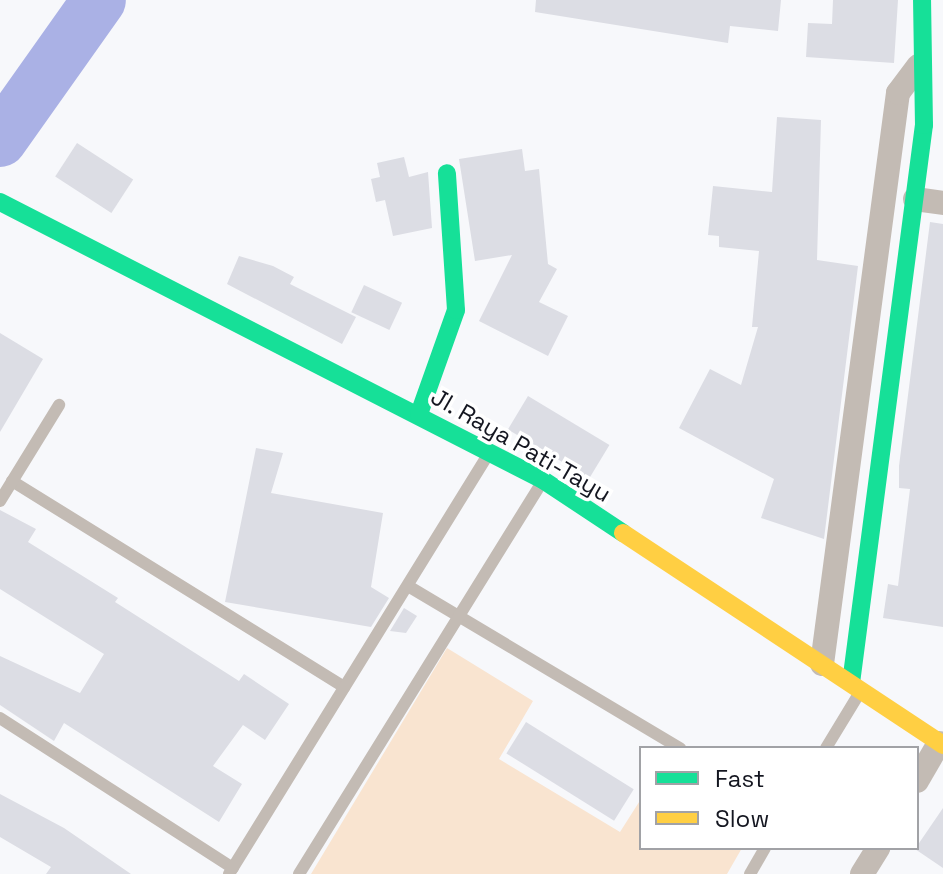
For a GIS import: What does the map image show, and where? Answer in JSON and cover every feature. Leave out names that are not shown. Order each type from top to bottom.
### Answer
[{"type":"main road","points":[[857,686],[915,199],[933,127],[927,92],[918,66],[922,0]]},
{"type":"main road","points":[[419,414],[456,310],[447,173]]},
{"type":"main road","name":"Jl. Raya Pati-Tayu","points":[[0,202],[491,450],[543,480],[941,744]]},
{"type":"street","points":[[822,664],[883,232],[898,93],[918,66]]},
{"type":"street","points":[[896,120],[933,127]]},
{"type":"street","points":[[915,199],[943,203]]},
{"type":"street","points":[[883,232],[911,236]]},
{"type":"street","points":[[919,778],[941,744]]},
{"type":"street","points":[[862,874],[877,850]]},
{"type":"lane","points":[[0,501],[59,405]]},
{"type":"lane","points":[[0,718],[231,871],[491,450]]},
{"type":"lane","points":[[299,874],[456,614],[543,480]]},
{"type":"lane","points":[[12,481],[344,687]]},
{"type":"lane","points":[[408,586],[677,746]]},
{"type":"lane","points":[[827,746],[857,686]]},
{"type":"lane","points":[[750,874],[764,850]]},
{"type":"shaded area","points":[[447,648],[533,701],[499,759],[620,832],[639,802],[639,850],[741,850],[727,874],[311,874]]},
{"type":"building","points":[[536,0],[781,0],[778,31],[730,26],[728,43],[535,12]]},
{"type":"building","points":[[833,0],[898,0],[894,63],[806,57],[808,23],[832,24]]},
{"type":"building","points":[[777,117],[821,120],[817,260],[858,266],[824,539],[761,518],[774,479],[679,428],[710,369],[741,385],[758,327],[752,327],[759,251],[719,247],[719,236],[708,235],[713,186],[772,192]]},
{"type":"building","points":[[77,143],[133,179],[111,213],[55,177]]},
{"type":"building","points":[[522,149],[525,171],[539,169],[548,264],[557,269],[539,302],[568,316],[548,356],[479,321],[512,255],[475,261],[459,159]]},
{"type":"building","points":[[404,157],[409,177],[428,172],[432,228],[393,236],[385,200],[376,202],[371,179],[380,177],[377,163]]},
{"type":"building","points":[[930,222],[943,224],[943,627],[883,618],[888,584],[898,586],[910,489],[899,488],[899,466]]},
{"type":"building","points":[[239,256],[273,266],[294,277],[290,284],[356,317],[342,344],[227,284]]},
{"type":"building","points":[[364,285],[402,303],[389,330],[351,312]]},
{"type":"building","points":[[0,333],[43,359],[0,432]]},
{"type":"building","points":[[528,396],[609,445],[589,478],[508,429]]},
{"type":"building","points":[[256,448],[283,453],[271,493],[383,513],[371,587],[389,598],[371,627],[225,602]]},
{"type":"building","points":[[0,510],[36,529],[28,542],[118,598],[115,602],[239,681],[244,674],[289,704],[265,740],[243,725],[213,766],[242,784],[219,822],[64,723],[54,741],[0,705],[0,656],[80,693],[104,654],[0,589]]},
{"type":"building","points":[[404,608],[417,616],[406,633],[390,631]]},
{"type":"building","points":[[526,722],[634,789],[614,821],[506,753]]},
{"type":"building","points":[[0,794],[64,828],[131,874],[46,874],[51,867],[0,837]]},
{"type":"building","points":[[943,808],[943,868],[916,850]]},
{"type":"waterway","points":[[0,140],[99,0]]},
{"type":"traffic: fast","points":[[851,683],[924,125],[922,0]]},
{"type":"traffic: fast","points":[[419,414],[456,310],[447,173]]},
{"type":"traffic: fast","points":[[0,202],[543,480],[623,533]]},
{"type":"traffic: slow","points":[[623,533],[943,745]]}]
